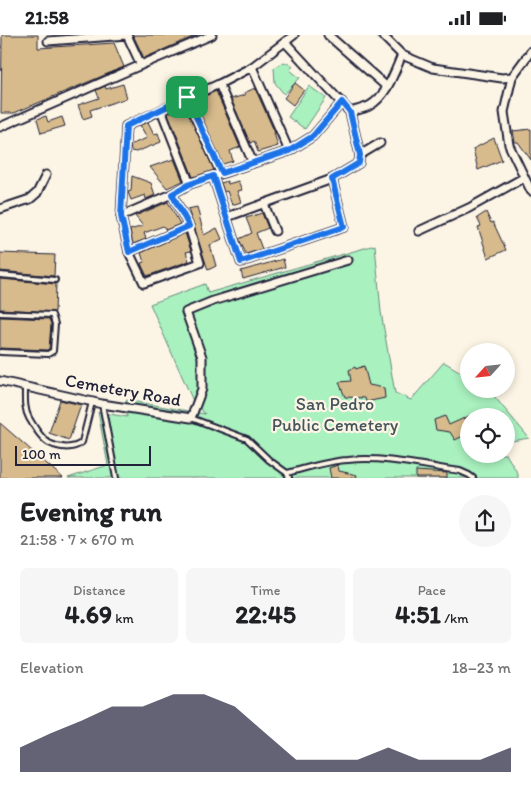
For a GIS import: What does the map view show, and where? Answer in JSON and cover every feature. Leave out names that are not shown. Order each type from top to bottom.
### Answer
[{"type":"street","points":[[47,41],[127,35],[141,65]]},
{"type":"street","points":[[0,127],[212,35]]},
{"type":"street","points":[[172,194],[189,226],[200,263],[144,283],[129,252],[121,216],[126,126],[187,97],[220,84],[252,67],[294,35]]},
{"type":"street","points":[[328,35],[387,87]]},
{"type":"street","points":[[382,35],[402,55],[433,68],[502,78],[512,77]]},
{"type":"street","points":[[227,217],[332,179],[359,163],[360,155],[350,112],[284,42]]},
{"type":"street","points":[[531,51],[512,77],[504,112],[509,145],[531,191]]},
{"type":"street","points":[[350,112],[368,106],[379,99],[387,87],[402,55]]},
{"type":"street","points":[[252,67],[289,151]]},
{"type":"street","points":[[220,84],[253,163]]},
{"type":"street","points":[[187,97],[222,173]]},
{"type":"street","points":[[121,216],[190,184],[289,151],[313,136],[342,102]]},
{"type":"street","points":[[161,110],[190,184]]},
{"type":"street","points":[[360,155],[380,143]]},
{"type":"street","points":[[0,209],[24,202],[35,196],[46,175]]},
{"type":"street","points":[[213,176],[241,262],[344,227],[332,179]]},
{"type":"street","points":[[419,231],[485,200],[524,178]]},
{"type":"street","points":[[264,204],[275,231]]},
{"type":"street","points":[[129,252],[189,226]]},
{"type":"street","name":"Cemetery Road","points":[[0,381],[102,404],[191,418],[202,389],[202,357],[186,312],[213,301],[348,260]]},
{"type":"lane","points":[[0,275],[55,280]]},
{"type":"lane","points":[[0,313],[52,315],[55,324],[53,351],[48,354],[0,351]]},
{"type":"lane","points":[[25,387],[26,410],[29,419],[47,442],[66,448],[77,447],[82,442],[92,402]]},
{"type":"lane","points":[[102,404],[116,478]]},
{"type":"lane","points":[[191,418],[247,439],[287,473],[289,478]]},
{"type":"lane","points":[[287,473],[331,462],[372,459],[460,471],[473,478]]},
{"type":"green space","points":[[284,62],[293,66],[290,70],[300,78],[284,94],[275,83],[274,68]]},
{"type":"green space","points":[[309,86],[326,98],[305,129],[288,117]]},
{"type":"green space","name":"San Pedro Public Cemetery","points":[[375,245],[381,312],[395,393],[411,400],[444,362],[460,372],[460,398],[496,398],[504,408],[460,408],[460,463],[511,463],[518,474],[518,478],[68,478],[108,465],[98,412],[127,417],[126,400],[205,414],[193,401],[150,304],[205,284],[208,293]]},
{"type":"green space","name":"San Pedro Public Cemetery","points":[[515,421],[529,438],[515,440]]},
{"type":"building","points":[[2,35],[38,35],[38,48],[114,43],[124,67],[14,113],[1,113]]},
{"type":"building","points":[[133,35],[197,35],[144,58]]},
{"type":"building","points":[[295,83],[304,90],[293,105],[284,98]]},
{"type":"building","points":[[123,84],[127,98],[90,110],[92,116],[83,119],[78,105],[99,98],[96,90],[105,86],[106,89]]},
{"type":"building","points":[[255,88],[275,133],[278,146],[258,152],[254,141],[250,143],[231,99],[245,95],[244,93]]},
{"type":"building","points":[[216,91],[240,147],[230,151],[233,161],[223,164],[196,104],[198,103],[196,100]]},
{"type":"building","points":[[186,109],[214,170],[193,177],[168,113],[177,110],[178,113]]},
{"type":"building","points":[[46,116],[48,122],[62,117],[65,126],[41,133],[37,119]]},
{"type":"building","points":[[148,122],[154,134],[158,133],[161,142],[136,152],[131,151],[130,145],[147,138],[140,125]]},
{"type":"building","points":[[531,129],[531,160],[518,142],[515,142],[513,131]]},
{"type":"building","points":[[494,138],[502,160],[478,170],[473,149]]},
{"type":"building","points":[[174,159],[183,181],[167,188],[150,167]]},
{"type":"building","points":[[132,176],[151,183],[155,195],[146,199],[145,195],[131,200],[128,192],[131,191]]},
{"type":"building","points":[[227,181],[228,184],[238,181],[242,190],[237,191],[241,202],[232,205],[227,191],[224,192],[221,183]]},
{"type":"building","points":[[168,202],[180,224],[166,230],[163,226],[144,233],[146,239],[133,244],[130,230],[143,226],[135,216]]},
{"type":"building","points":[[197,207],[204,235],[217,228],[222,239],[210,245],[216,266],[208,270],[188,209]]},
{"type":"building","points":[[486,212],[491,223],[493,222],[506,250],[488,258],[478,227],[481,226],[477,218]]},
{"type":"building","points":[[262,213],[268,228],[256,233],[262,249],[246,254],[239,239],[252,233],[246,218]]},
{"type":"building","points":[[185,233],[191,251],[186,252],[189,261],[147,276],[141,263],[144,262],[141,253]]},
{"type":"building","points":[[0,253],[55,255],[54,276],[0,271]]},
{"type":"building","points":[[283,259],[285,267],[243,279],[241,271]]},
{"type":"building","points":[[0,279],[56,284],[55,312],[0,309]]},
{"type":"building","points":[[0,317],[49,319],[51,324],[49,349],[0,348]]},
{"type":"building","points":[[364,366],[369,385],[384,388],[385,398],[366,402],[365,398],[345,397],[339,382],[351,381],[349,370]]},
{"type":"building","points":[[60,400],[81,405],[69,440],[49,433]]},
{"type":"building","points":[[445,416],[449,425],[460,420],[460,438],[455,440],[450,432],[436,430],[434,420]]},
{"type":"building","points":[[0,423],[63,478],[0,478]]},
{"type":"building","points":[[338,465],[339,471],[357,475],[356,478],[331,478],[329,468]]},
{"type":"building","points":[[416,471],[447,473],[447,478],[416,478]]},
{"type":"route","points":[[187,97],[222,173],[289,151],[313,136],[342,102],[350,112],[360,155],[359,163],[332,179],[344,227],[241,262],[213,176],[190,184],[172,194],[189,226],[129,252],[121,216],[126,126],[187,97]]}]
